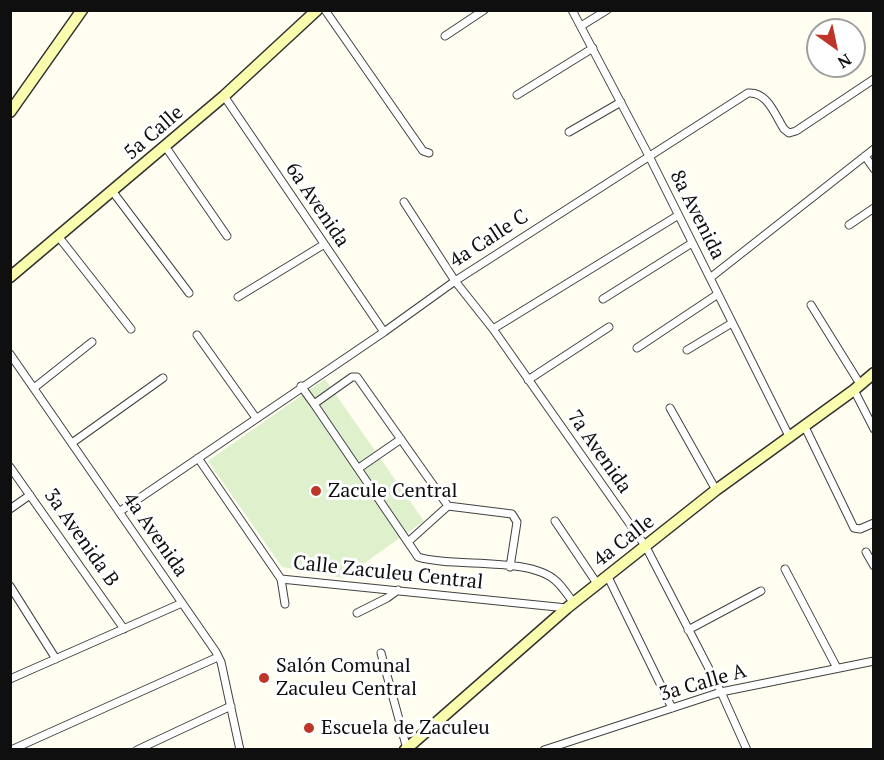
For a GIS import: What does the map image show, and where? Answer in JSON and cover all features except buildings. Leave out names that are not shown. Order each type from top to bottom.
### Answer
[{"type":"street","points":[[10,112],[82,10]]},
{"type":"street","name":"5a Calle","points":[[10,278],[224,96],[317,10]]},
{"type":"street","points":[[325,10],[423,151],[429,153]]},
{"type":"street","points":[[445,36],[484,10]]},
{"type":"street","name":"8a Avenida","points":[[572,10],[649,156],[789,436]]},
{"type":"street","points":[[581,26],[607,10]]},
{"type":"street","points":[[517,95],[593,48]]},
{"type":"street","name":"4a Calle C","points":[[119,512],[384,332],[455,281],[748,93],[757,92],[763,96],[789,133],[796,131],[873,79]]},
{"type":"street","name":"6a Avenida","points":[[224,96],[384,332]]},
{"type":"street","points":[[569,132],[621,102]]},
{"type":"street","points":[[165,146],[227,236]]},
{"type":"street","points":[[710,278],[873,149]]},
{"type":"street","points":[[865,156],[873,169]]},
{"type":"street","points":[[113,192],[189,293]]},
{"type":"street","name":"7a Avenida","points":[[404,202],[455,281],[493,329],[646,547],[721,692],[747,750]]},
{"type":"street","points":[[849,225],[873,208]]},
{"type":"street","points":[[493,329],[677,216]]},
{"type":"street","points":[[58,236],[130,329]]},
{"type":"street","points":[[603,299],[692,243]]},
{"type":"street","points":[[238,297],[323,244]]},
{"type":"street","points":[[637,348],[718,294]]},
{"type":"street","points":[[811,305],[857,387],[873,429]]},
{"type":"street","points":[[687,350],[732,323]]},
{"type":"street","points":[[528,380],[609,327]]},
{"type":"street","points":[[197,335],[256,418]]},
{"type":"street","points":[[34,388],[92,342]]},
{"type":"street","name":"4a Avenida","points":[[10,354],[218,657],[240,750]]},
{"type":"street","name":"4a Calle","points":[[406,749],[571,606],[716,490],[873,373]]},
{"type":"street","points":[[314,404],[354,376],[448,506],[512,514],[517,522],[510,567]]},
{"type":"street","points":[[72,443],[163,378]]},
{"type":"street","points":[[302,386],[418,557],[536,570],[556,580],[571,606]]},
{"type":"street","points":[[670,408],[716,490]]},
{"type":"street","points":[[804,425],[854,528],[860,529],[873,523]]},
{"type":"street","points":[[359,468],[401,439]]},
{"type":"street","name":"Calle Zaculeu Central","points":[[198,458],[281,579],[571,606]]},
{"type":"street","name":"3a Avenida B","points":[[10,466],[124,629]]},
{"type":"street","points":[[10,509],[30,495]]},
{"type":"street","points":[[408,542],[448,506]]},
{"type":"street","points":[[555,521],[598,585]]},
{"type":"street","points":[[866,552],[873,566]]},
{"type":"street","points":[[785,569],[837,668]]},
{"type":"street","points":[[608,577],[672,708]]},
{"type":"street","points":[[281,579],[285,604]]},
{"type":"street","points":[[10,586],[56,659]]},
{"type":"street","points":[[357,613],[398,590]]},
{"type":"street","points":[[688,630],[761,591]]},
{"type":"street","points":[[10,679],[182,603]]},
{"type":"street","points":[[381,653],[406,749]]},
{"type":"street","points":[[11,750],[218,657]]},
{"type":"street","name":"3a Calle A","points":[[544,750],[721,692],[873,661]]},
{"type":"street","points":[[137,750],[231,706]]},
{"type":"green space","name":"Zacule Central","points":[[325,379],[424,521],[343,578],[282,567],[208,461]]},
{"type":"place","name":"Zacule Central","points":[[316,491]]},
{"type":"place","name":"Salón Comunal Zaculeu Central","points":[[264,678]]},
{"type":"place","name":"Escuela de Zaculeu","points":[[309,728]]}]
